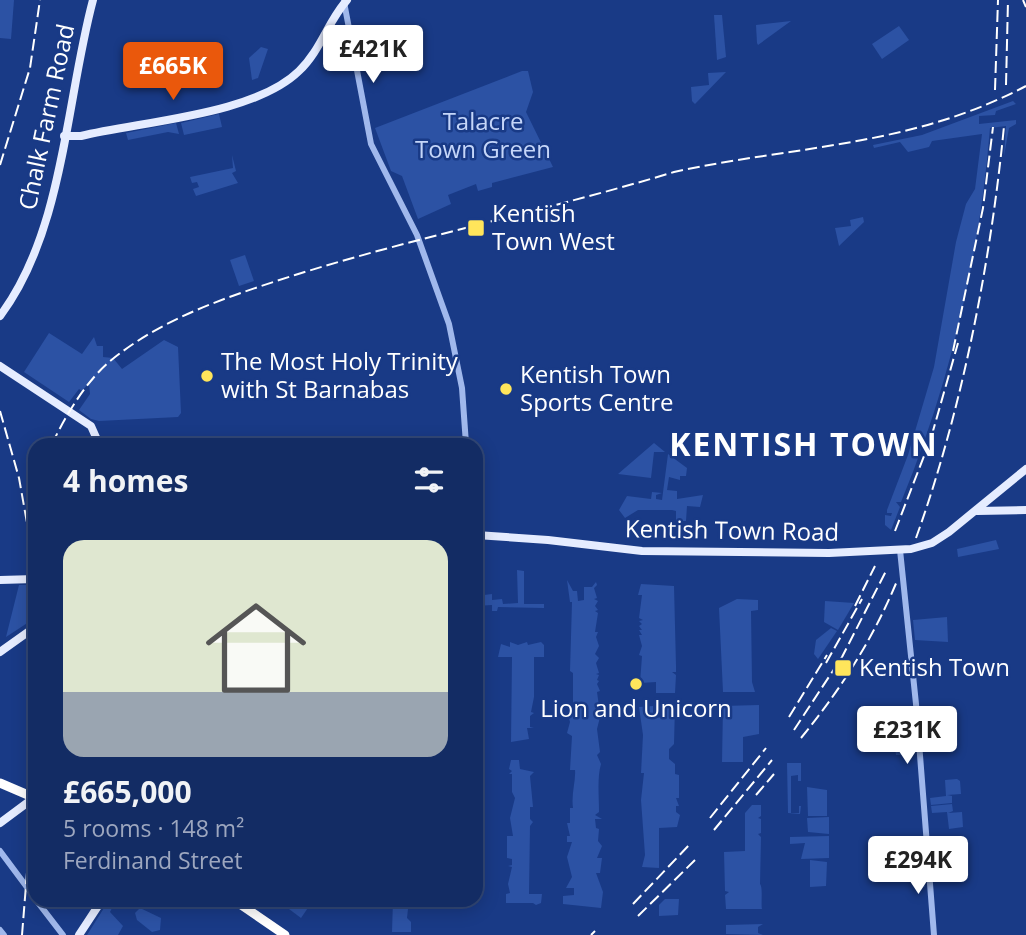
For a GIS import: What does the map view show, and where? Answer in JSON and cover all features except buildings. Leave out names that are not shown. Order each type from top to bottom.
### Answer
[{"type":"highway","points":[[0,783],[28,795]]},
{"type":"highway","points":[[244,907],[285,935]]},
{"type":"main road","name":"Chalk Farm Road","points":[[0,316],[18,288],[40,234],[93,0]]},
{"type":"main road","points":[[64,136],[81,136],[250,99],[281,85],[299,72],[317,50],[345,1]]},
{"type":"main road","points":[[0,366],[92,426],[97,438]]},
{"type":"main road","name":"Kentish Town Road","points":[[483,536],[642,551],[869,552],[916,549],[932,543],[975,512],[974,507],[1026,469]]},
{"type":"main road","points":[[975,512],[1026,510]]},
{"type":"main road","points":[[0,580],[28,579]]},
{"type":"main road","points":[[0,652],[28,632]]},
{"type":"main road","points":[[0,823],[28,803]]},
{"type":"main road","points":[[79,935],[97,907]]},
{"type":"street","points":[[345,1],[371,144],[421,247],[448,320],[462,388],[466,438]]},
{"type":"street","points":[[900,550],[934,935]]},
{"type":"street","points":[[0,850],[28,889]]},
{"type":"street","points":[[41,907],[63,935]]},
{"type":"street","points":[[0,930],[4,935]]},
{"type":"green space","points":[[0,0],[14,0],[11,39],[0,38]]},
{"type":"green space","points":[[714,15],[722,15],[726,57],[717,60]]},
{"type":"green space","points":[[791,21],[758,45],[756,25]]},
{"type":"green space","points":[[899,26],[909,40],[882,59],[872,44]]},
{"type":"green space","points":[[261,47],[268,49],[258,78],[252,80],[249,58]]},
{"type":"green space","points":[[185,55],[208,63],[211,73],[175,81],[179,58]]},
{"type":"green space","name":"Talacre Town Green","points":[[528,71],[533,92],[526,112],[553,167],[492,183],[492,187],[478,191],[476,184],[448,195],[451,204],[418,219],[402,176],[391,171],[375,128]]},
{"type":"green space","points":[[726,72],[695,104],[692,101],[691,87],[709,85],[708,73]]},
{"type":"green space","points":[[1013,101],[1016,104],[996,111],[995,115],[979,116],[979,124],[1016,120],[1016,124],[1009,128],[1004,156],[1006,126],[990,128],[979,223],[960,318],[934,412],[901,502],[896,502],[900,507],[891,530],[885,525],[885,515],[891,516],[892,513],[887,513],[887,510],[908,455],[934,367],[956,242],[966,204],[975,189],[982,134],[932,141],[929,147],[908,152],[900,142],[874,148],[873,145],[922,135]]},
{"type":"green space","points":[[219,114],[222,127],[184,135],[181,123]]},
{"type":"green space","points":[[176,123],[179,134],[168,132],[128,140],[126,133]]},
{"type":"green space","points":[[232,155],[236,171],[232,173],[238,183],[196,196],[193,189],[199,187],[197,182],[192,183],[190,177],[233,168]]},
{"type":"green space","points":[[863,217],[864,222],[839,246],[835,228],[851,226],[850,220]]},
{"type":"green space","points":[[245,255],[254,281],[239,286],[230,260]]},
{"type":"green space","points":[[49,333],[82,354],[94,337],[97,346],[103,346],[103,357],[113,358],[122,369],[164,340],[178,347],[181,413],[178,417],[99,421],[91,419],[79,410],[90,394],[89,383],[82,391],[79,389],[69,402],[24,372]]},
{"type":"green space","points":[[654,443],[665,452],[654,452],[651,478],[618,474]]},
{"type":"green space","points":[[668,454],[687,468],[686,476],[680,476],[680,480],[669,477],[667,490],[677,491],[677,499],[703,495],[700,507],[687,506],[686,521],[676,521],[676,511],[672,510],[638,510],[625,518],[619,510],[627,496],[651,499],[652,492],[662,493],[656,495],[656,499],[662,500]]},
{"type":"green space","points":[[996,540],[999,549],[958,557],[957,549]]},
{"type":"green space","points":[[517,570],[524,571],[524,604],[544,604],[544,608],[498,607],[497,611],[492,611],[492,605],[483,606],[483,595],[492,594],[492,600],[502,599],[503,604],[518,603]]},
{"type":"green space","points":[[567,580],[573,591],[577,591],[578,601],[584,600],[584,587],[592,587],[596,582],[597,585],[594,588],[597,598],[594,599],[598,601],[595,606],[598,613],[595,632],[598,632],[596,637],[599,646],[595,654],[599,658],[596,663],[599,673],[596,674],[599,675],[597,684],[600,691],[597,692],[600,713],[595,713],[595,717],[600,717],[597,729],[600,752],[597,755],[601,764],[599,812],[595,815],[602,819],[595,819],[596,828],[599,829],[598,841],[602,846],[597,858],[602,858],[600,873],[596,873],[603,892],[601,908],[563,904],[563,896],[574,895],[574,888],[566,888],[572,877],[567,857],[572,842],[567,842],[567,836],[570,836],[567,823],[570,823],[570,808],[573,808],[575,774],[575,770],[570,770],[572,736],[567,733],[570,722],[567,712],[573,712],[573,673],[570,671],[572,602]]},
{"type":"green space","points":[[641,584],[674,586],[676,672],[672,672],[676,675],[675,693],[656,693],[656,682],[640,683],[642,656],[639,655],[642,646],[639,635],[642,635],[639,630],[642,630],[639,626],[642,624],[639,621],[643,620],[639,618],[642,595],[638,595]]},
{"type":"green space","points":[[19,585],[28,585],[28,623],[6,637]]},
{"type":"green space","points":[[737,599],[758,600],[758,610],[751,611],[752,682],[755,692],[723,692],[719,608]]},
{"type":"green space","points":[[825,601],[854,603],[838,630],[824,622]]},
{"type":"green space","points":[[947,617],[948,642],[915,640],[913,620]]},
{"type":"green space","points":[[831,628],[837,631],[818,659],[814,654],[816,640]]},
{"type":"green space","points":[[510,642],[518,645],[527,642],[528,645],[541,642],[544,645],[544,657],[534,657],[534,697],[531,712],[534,713],[530,716],[530,727],[534,728],[527,728],[529,739],[511,742],[512,657],[498,657],[501,644],[510,647]]},
{"type":"green space","points":[[759,705],[759,734],[743,737],[743,762],[722,762],[723,706]]},
{"type":"green space","points":[[653,706],[653,718],[665,717],[665,707],[675,706],[674,744],[669,749],[669,759],[675,764],[675,774],[679,775],[679,798],[676,798],[679,806],[676,806],[676,812],[680,815],[677,827],[659,828],[659,868],[642,867],[645,855],[641,800],[644,773],[641,773],[643,735],[639,707]]},
{"type":"green space","points":[[898,708],[896,720],[901,720],[901,755],[896,755],[895,748],[887,749],[885,709]]},
{"type":"green space","points":[[511,760],[519,760],[520,769],[534,772],[530,776],[533,807],[530,807],[530,819],[533,822],[530,826],[529,894],[542,894],[541,903],[536,905],[506,903],[506,894],[510,893],[508,884],[512,867],[508,866],[512,865],[512,859],[507,858],[507,836],[513,836],[510,818],[515,798],[512,792],[512,774],[509,774],[512,771],[509,769]]},
{"type":"green space","points":[[787,763],[801,763],[801,781],[798,781],[798,775],[791,776],[791,813],[799,813],[801,806],[800,814],[788,813]]},
{"type":"green space","points":[[945,780],[960,781],[961,794],[947,795],[952,796],[952,803],[931,805],[930,798],[946,796]]},
{"type":"green space","points":[[807,787],[827,790],[827,816],[808,816]]},
{"type":"green space","points":[[952,804],[953,811],[948,813],[962,812],[963,827],[949,829],[947,812],[932,813],[931,806]]},
{"type":"green space","points":[[752,805],[761,805],[761,816],[758,818],[761,819],[761,833],[758,834],[761,837],[762,909],[726,909],[725,895],[729,892],[725,891],[724,852],[745,851],[745,813]]},
{"type":"green space","points":[[829,817],[829,834],[808,832],[807,818]]},
{"type":"green space","points":[[829,836],[829,858],[801,859],[805,843],[790,844],[790,837]]},
{"type":"green space","points":[[922,856],[925,887],[921,888],[916,873],[896,875],[894,858]]},
{"type":"green space","points":[[810,860],[827,862],[826,886],[810,887]]},
{"type":"green space","points":[[665,899],[679,899],[678,915],[659,916],[659,905]]},
{"type":"green space","points":[[105,907],[112,907],[110,912],[123,926],[118,935],[87,935]]},
{"type":"green space","points":[[286,907],[309,907],[301,918]]},
{"type":"green space","points":[[393,907],[408,907],[407,918],[411,922],[411,932],[392,932]]},
{"type":"green space","points":[[140,908],[161,918],[160,930],[152,932],[137,920],[135,913]]},
{"type":"green space","points":[[763,924],[758,927],[758,933],[763,935],[726,934],[726,925]]},
{"type":"railway","points":[[0,165],[30,68],[40,0]]},
{"type":"railway","points":[[995,90],[998,0]]},
{"type":"railway","points":[[1006,85],[1008,0]]},
{"type":"railway","points":[[1023,0],[1026,7]]},
{"type":"railway","points":[[55,438],[77,400],[109,362],[152,332],[222,300],[342,261],[674,172],[896,133],[983,106],[1026,86]]},
{"type":"railway","points":[[916,538],[961,387],[983,282],[1004,126]]},
{"type":"railway","points":[[953,351],[983,208],[993,127]]},
{"type":"railway","points":[[895,531],[931,438],[958,343]]},
{"type":"railway","points":[[0,411],[19,478],[28,529]]},
{"type":"railway","points":[[855,606],[875,566]]},
{"type":"railway","points":[[794,730],[842,657],[886,571]]},
{"type":"railway","points":[[801,738],[855,663],[878,623],[897,581]]},
{"type":"railway","points":[[826,663],[862,599]]},
{"type":"railway","points":[[789,717],[827,655]]},
{"type":"railway","points":[[710,818],[766,748]]},
{"type":"railway","points":[[714,830],[772,760]]},
{"type":"railway","points":[[756,795],[774,774]]},
{"type":"railway","points":[[633,904],[691,843]]},
{"type":"railway","points":[[22,935],[28,860]]},
{"type":"railway","points":[[638,916],[695,860]]},
{"type":"railway","points":[[591,935],[595,931]]},
{"type":"place","name":"Kentish Town West","points":[[476,228]]},
{"type":"place","name":"The Most Holy Trinity with St Barnabas","points":[[207,376]]},
{"type":"place","name":"Kentish Town Sports Centre","points":[[506,389]]},
{"type":"place","name":"Kentish Town","points":[[843,668]]},
{"type":"place","name":"Lion and Unicorn","points":[[636,684]]},
{"type":"district","name":"KENTISH TOWN","points":[[804,445]]}]
